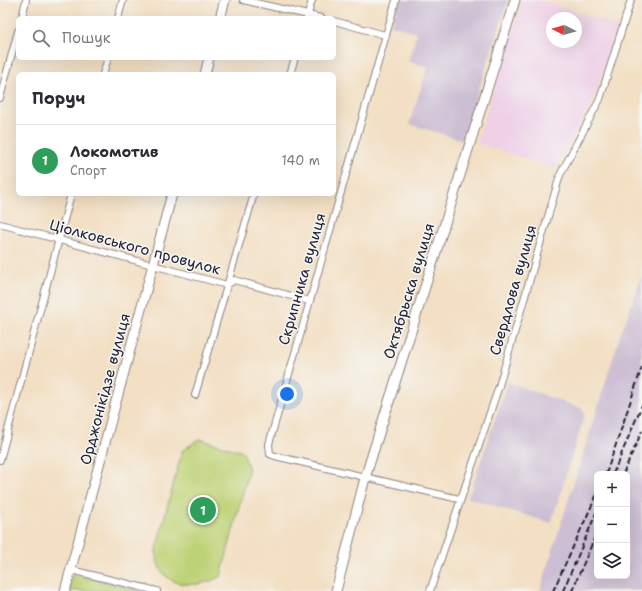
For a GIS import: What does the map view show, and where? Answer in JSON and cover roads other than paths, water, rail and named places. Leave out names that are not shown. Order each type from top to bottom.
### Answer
[{"type":"main road","points":[[221,16],[225,0]]},
{"type":"main road","name":"Октябрьска вулиця","points":[[336,591],[365,478],[515,0]]},
{"type":"main road","points":[[206,72],[208,60]]},
{"type":"main road","name":"Орджонікідзе вулиця","points":[[65,591],[171,196]]},
{"type":"street","points":[[22,16],[26,0]]},
{"type":"street","points":[[119,16],[123,0]]},
{"type":"street","points":[[243,0],[308,16],[312,0]]},
{"type":"street","name":"Скрипника вулиця","points":[[365,478],[270,454],[269,438],[364,116],[385,35],[396,0]]},
{"type":"street","name":"Свердлова вулиця","points":[[430,591],[459,499],[499,386],[560,175],[600,99],[631,0]]},
{"type":"street","points":[[336,22],[385,35]]},
{"type":"street","points":[[0,98],[16,38]]},
{"type":"street","points":[[104,72],[107,60]]},
{"type":"street","points":[[291,72],[294,60]]},
{"type":"street","points":[[0,460],[71,196]]},
{"type":"street","points":[[195,395],[253,196]]},
{"type":"street","name":"Ціолковського провулок","points":[[0,224],[227,285],[234,280],[309,302]]},
{"type":"street","points":[[365,478],[459,499]]},
{"type":"street","points":[[71,570],[157,591]]},
{"type":"railway","points":[[607,471],[642,367]]},
{"type":"railway","points":[[614,471],[642,405]]},
{"type":"railway","points":[[624,471],[642,431]]},
{"type":"railway","points":[[553,591],[594,501]]},
{"type":"railway","points":[[563,591],[594,518]]},
{"type":"railway","points":[[572,591],[594,539]]},
{"type":"place","name":"Локомотив","points":[[203,510]]}]
